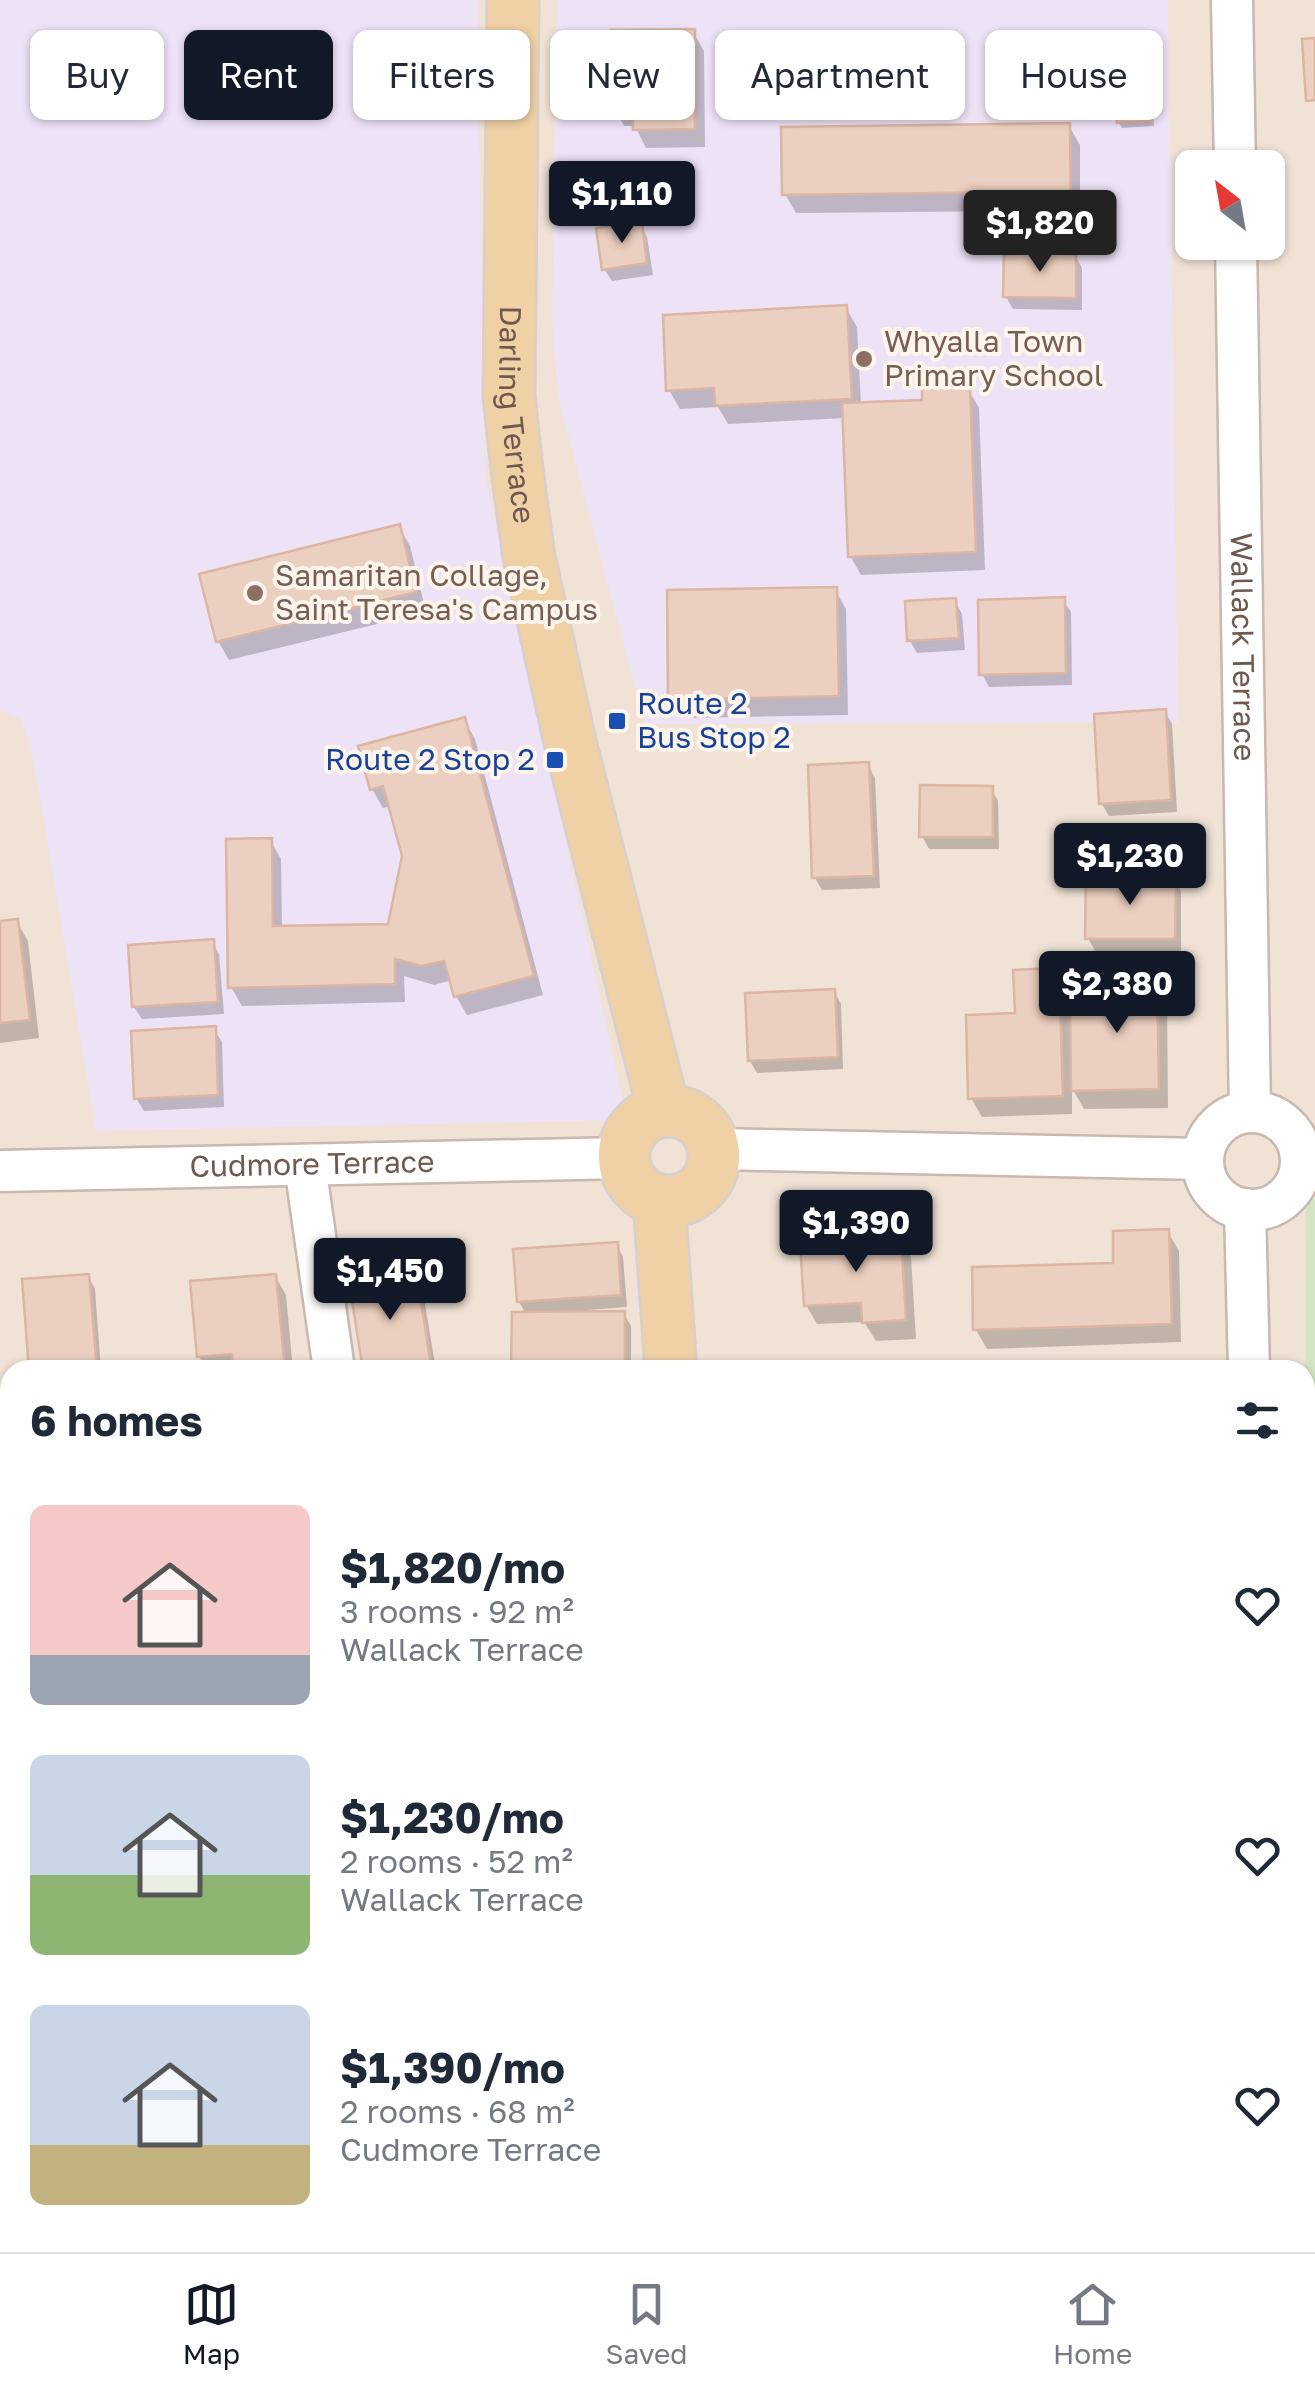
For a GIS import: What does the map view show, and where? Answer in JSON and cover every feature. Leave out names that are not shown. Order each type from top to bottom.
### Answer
[{"type":"main road","name":"Darling Terrace","points":[[513,0],[509,396],[518,478],[529,558],[570,742],[664,1111]]},
{"type":"main road","points":[[664,1111],[678,1111],[702,1124],[714,1149],[709,1178],[688,1198],[673,1201],[659,1200],[634,1185],[624,1158],[631,1132],[639,1122],[664,1111]]},
{"type":"main road","points":[[659,1200],[670,1360]]},
{"type":"street","points":[[1232,0],[1235,150]]},
{"type":"street","name":"Wallack Terrace","points":[[1236,260],[1250,1112]]},
{"type":"street","points":[[1250,1112],[1280,1120],[1292,1131],[1308,1161],[1290,1192],[1277,1203],[1262,1209],[1245,1209],[1216,1194],[1207,1180],[1204,1159],[1210,1135],[1221,1123],[1250,1112]]},
{"type":"street","points":[[714,1149],[1204,1159]]},
{"type":"street","name":"Cudmore Terrace","points":[[0,1171],[624,1158]]},
{"type":"street","points":[[305,1165],[333,1360]]},
{"type":"street","points":[[1245,1209],[1248,1360]]},
{"type":"shaded area","points":[[0,0],[1315,0],[1315,1360],[0,1360]]},
{"type":"shaded area","name":"Samaritan Collage, Saint Teresa's Campus","points":[[0,0],[477,0],[478,30],[353,30],[353,120],[479,120],[485,475],[627,1120],[96,1131],[33,759],[21,719],[0,710]]},
{"type":"shaded area","name":"Whyalla Town Primary School","points":[[557,0],[1168,0],[1178,723],[645,724],[558,397],[552,321],[555,120],[695,120],[695,30],[557,30]]},
{"type":"green space","points":[[1306,1199],[1315,1199],[1315,1360],[1305,1360]]},
{"type":"building","points":[[1315,38],[1315,100],[1306,101],[1302,39]]},
{"type":"building","points":[[633,120],[695,120],[695,129],[633,130]]},
{"type":"building","points":[[1117,120],[1152,120],[1152,121]]},
{"type":"building","points":[[1070,123],[1071,222],[1023,222],[1023,192],[782,195],[781,127]]},
{"type":"building","points":[[642,222],[647,263],[602,270],[596,228]]},
{"type":"building","points":[[1004,253],[1076,253],[1076,298],[1003,297]]},
{"type":"building","points":[[847,305],[852,399],[715,406],[714,388],[666,391],[663,315]]},
{"type":"building","points":[[970,386],[976,552],[848,557],[842,403],[922,400],[922,389]]},
{"type":"building","points":[[400,524],[416,592],[216,642],[199,574]]},
{"type":"building","points":[[837,587],[839,696],[668,700],[667,590]]},
{"type":"building","points":[[1065,597],[1066,673],[979,675],[978,600]]},
{"type":"building","points":[[956,598],[959,638],[907,641],[905,601]]},
{"type":"building","points":[[1166,709],[1171,800],[1099,804],[1094,714]]},
{"type":"building","points":[[465,717],[534,976],[454,997],[444,961],[422,966],[395,959],[395,984],[228,988],[226,839],[272,838],[273,926],[388,924],[402,856],[383,786],[370,790],[358,746]]},
{"type":"building","points":[[869,762],[874,876],[812,878],[808,765]]},
{"type":"building","points":[[920,785],[993,786],[993,837],[919,837]]},
{"type":"building","points":[[1086,876],[1176,877],[1175,939],[1085,939]]},
{"type":"building","points":[[18,919],[30,1020],[0,1023],[0,921]]},
{"type":"building","points":[[214,939],[218,1002],[132,1007],[128,945]]},
{"type":"building","points":[[1059,968],[1063,1096],[968,1099],[966,1015],[1015,1013],[1013,970]]},
{"type":"building","points":[[1157,974],[1159,1089],[1071,1091],[1070,1011],[1092,1011],[1091,976]]},
{"type":"building","points":[[835,989],[838,1057],[748,1061],[745,993]]},
{"type":"building","points":[[216,1026],[218,1095],[134,1099],[131,1031]]},
{"type":"building","points":[[1169,1229],[1172,1324],[973,1330],[972,1267],[1113,1263],[1113,1231]]},
{"type":"building","points":[[901,1235],[906,1320],[862,1323],[861,1303],[804,1306],[800,1241]]},
{"type":"building","points":[[618,1242],[621,1295],[517,1302],[513,1249]]},
{"type":"building","points":[[416,1271],[430,1360],[361,1360],[349,1282]]},
{"type":"building","points":[[89,1274],[96,1360],[28,1360],[22,1279]]},
{"type":"building","points":[[276,1274],[284,1360],[232,1360],[232,1354],[197,1357],[190,1281]]},
{"type":"building","points":[[625,1311],[625,1360],[511,1360],[512,1312]]},
{"type":"place","name":"Whyalla Town Primary School","points":[[864,359]]},
{"type":"place","name":"Samaritan Collage, Saint Teresa's Campus","points":[[255,593]]},
{"type":"place","name":"Route 2 Bus Stop 2","points":[[617,721]]},
{"type":"place","name":"Route 2 Stop 2","points":[[555,760]]}]
